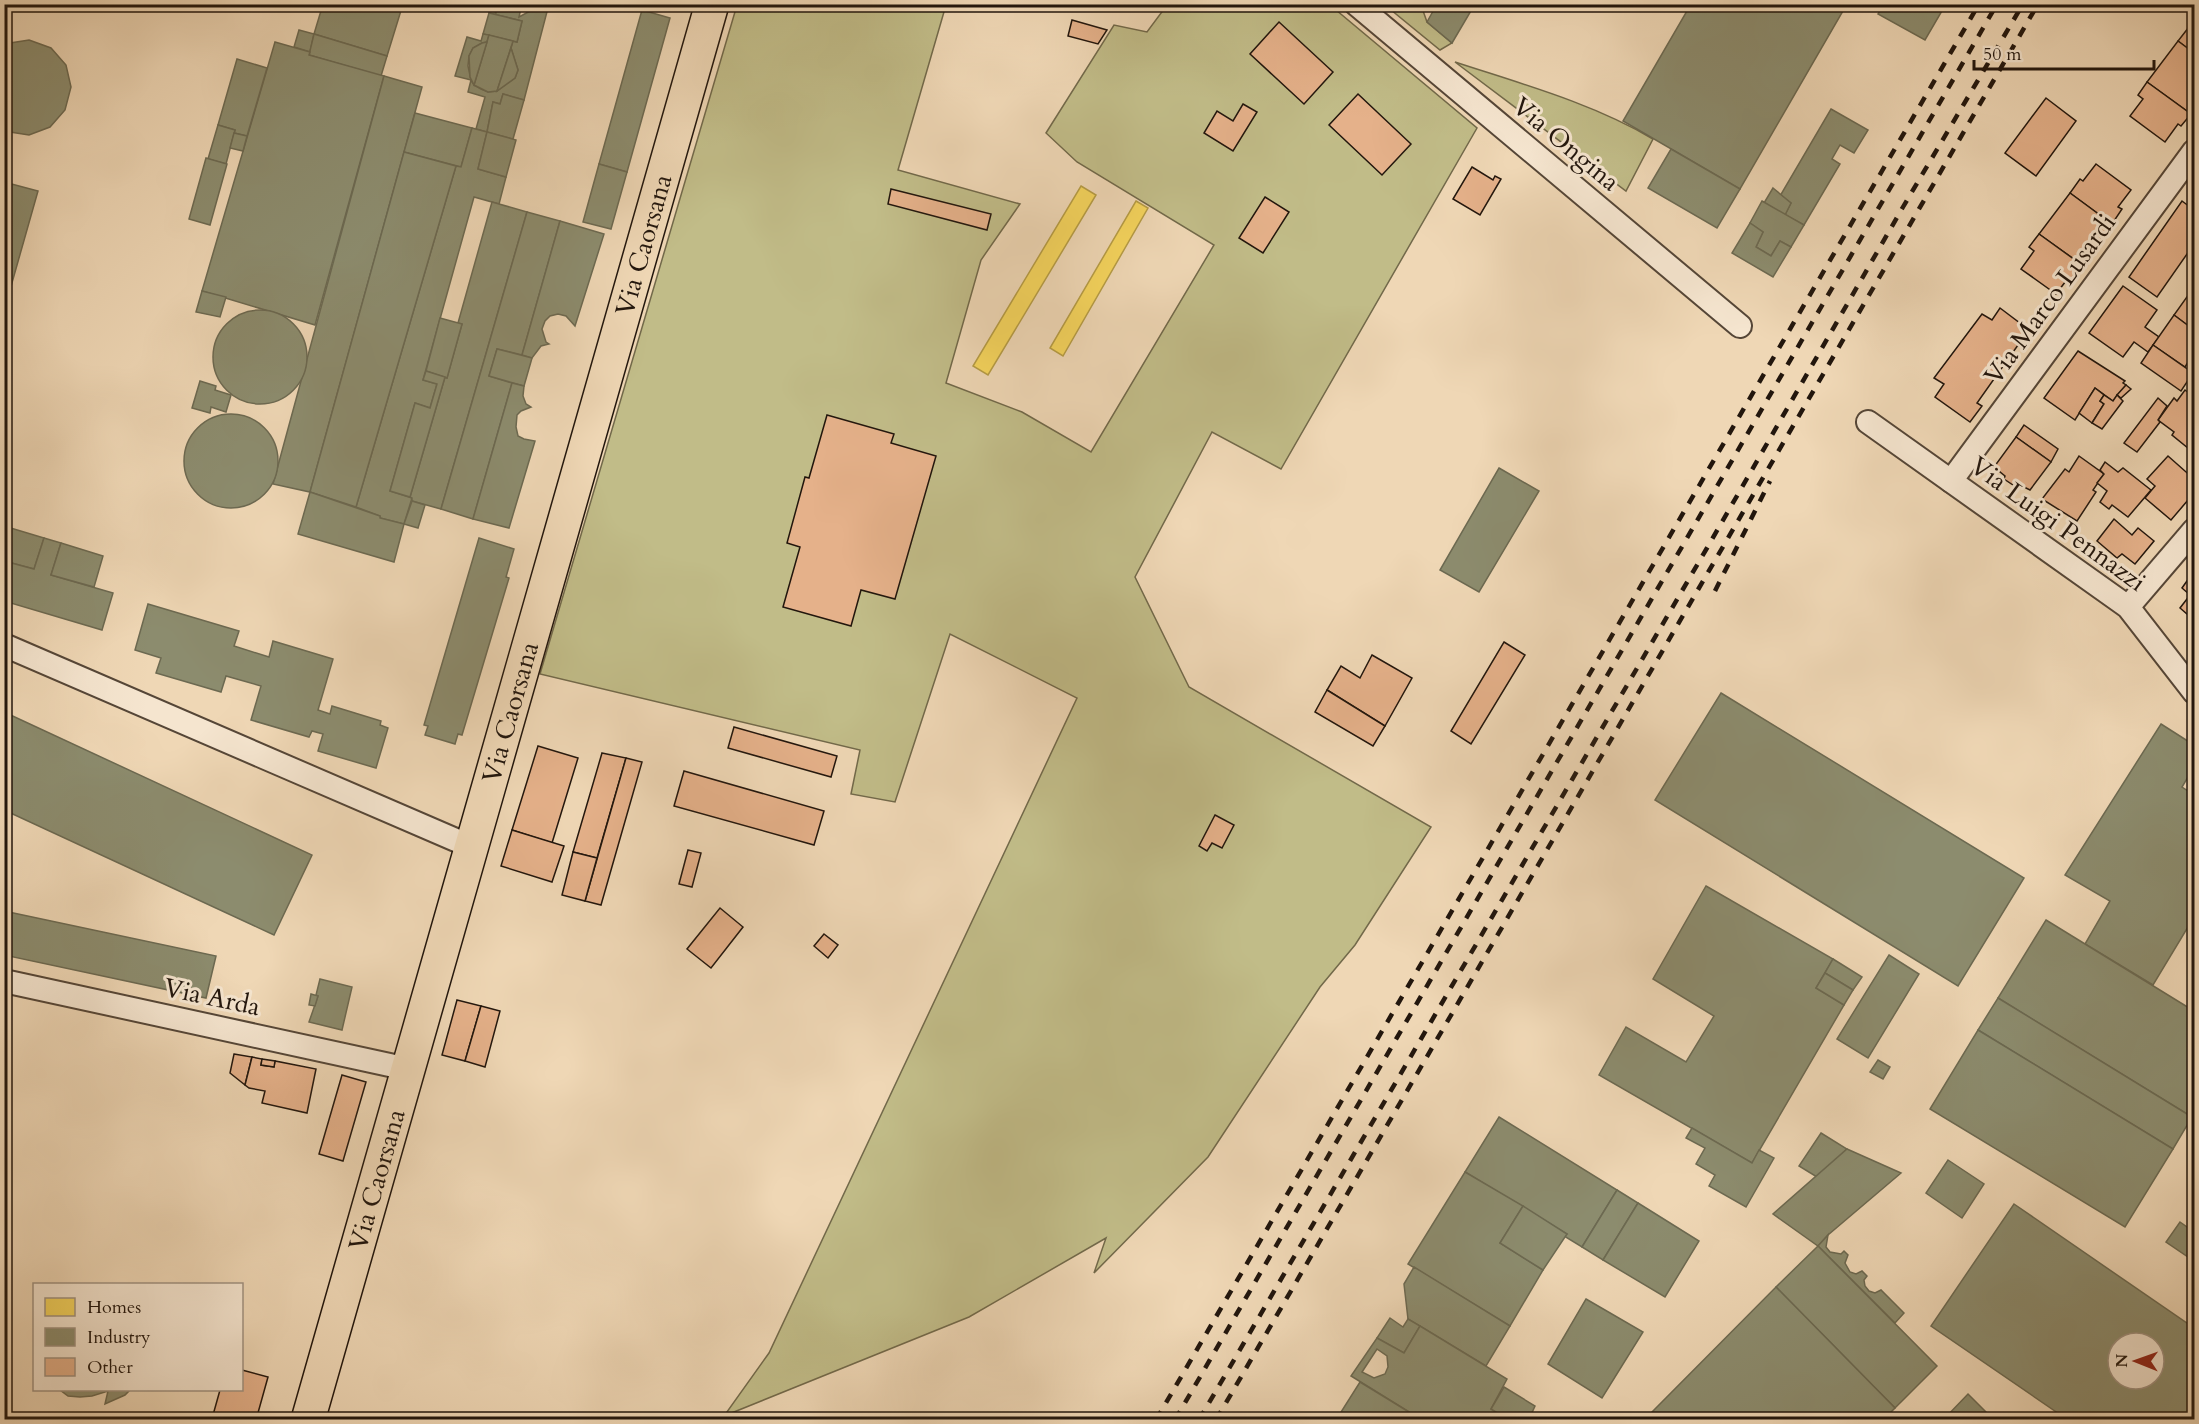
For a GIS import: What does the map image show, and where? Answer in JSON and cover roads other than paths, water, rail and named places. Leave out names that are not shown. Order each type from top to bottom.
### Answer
[{"type":"main road","name":"Via Caorsana","points":[[308,1419],[712,4]]},
{"type":"street","name":"Via Ongina","points":[[1356,4],[1740,326]]},
{"type":"street","name":"Via Marco Lusardi","points":[[1951,481],[2194,151]]},
{"type":"street","name":"Via Luigi Pennazzi","points":[[1868,422],[2128,607],[2194,692]]},
{"type":"street","points":[[2128,607],[2194,530]]},
{"type":"street","points":[[4,645],[472,847]]},
{"type":"street","name":"Via Arda","points":[[4,981],[408,1070]]},
{"type":"railway","points":[[1156,1420],[1979,4]]},
{"type":"railway","points":[[1175,1420],[1997,4]]},
{"type":"railway","points":[[1199,1420],[2023,4]]},
{"type":"railway","points":[[1216,1420],[2038,4]]},
{"type":"railway","points":[[1715,591],[1770,481]]}]
